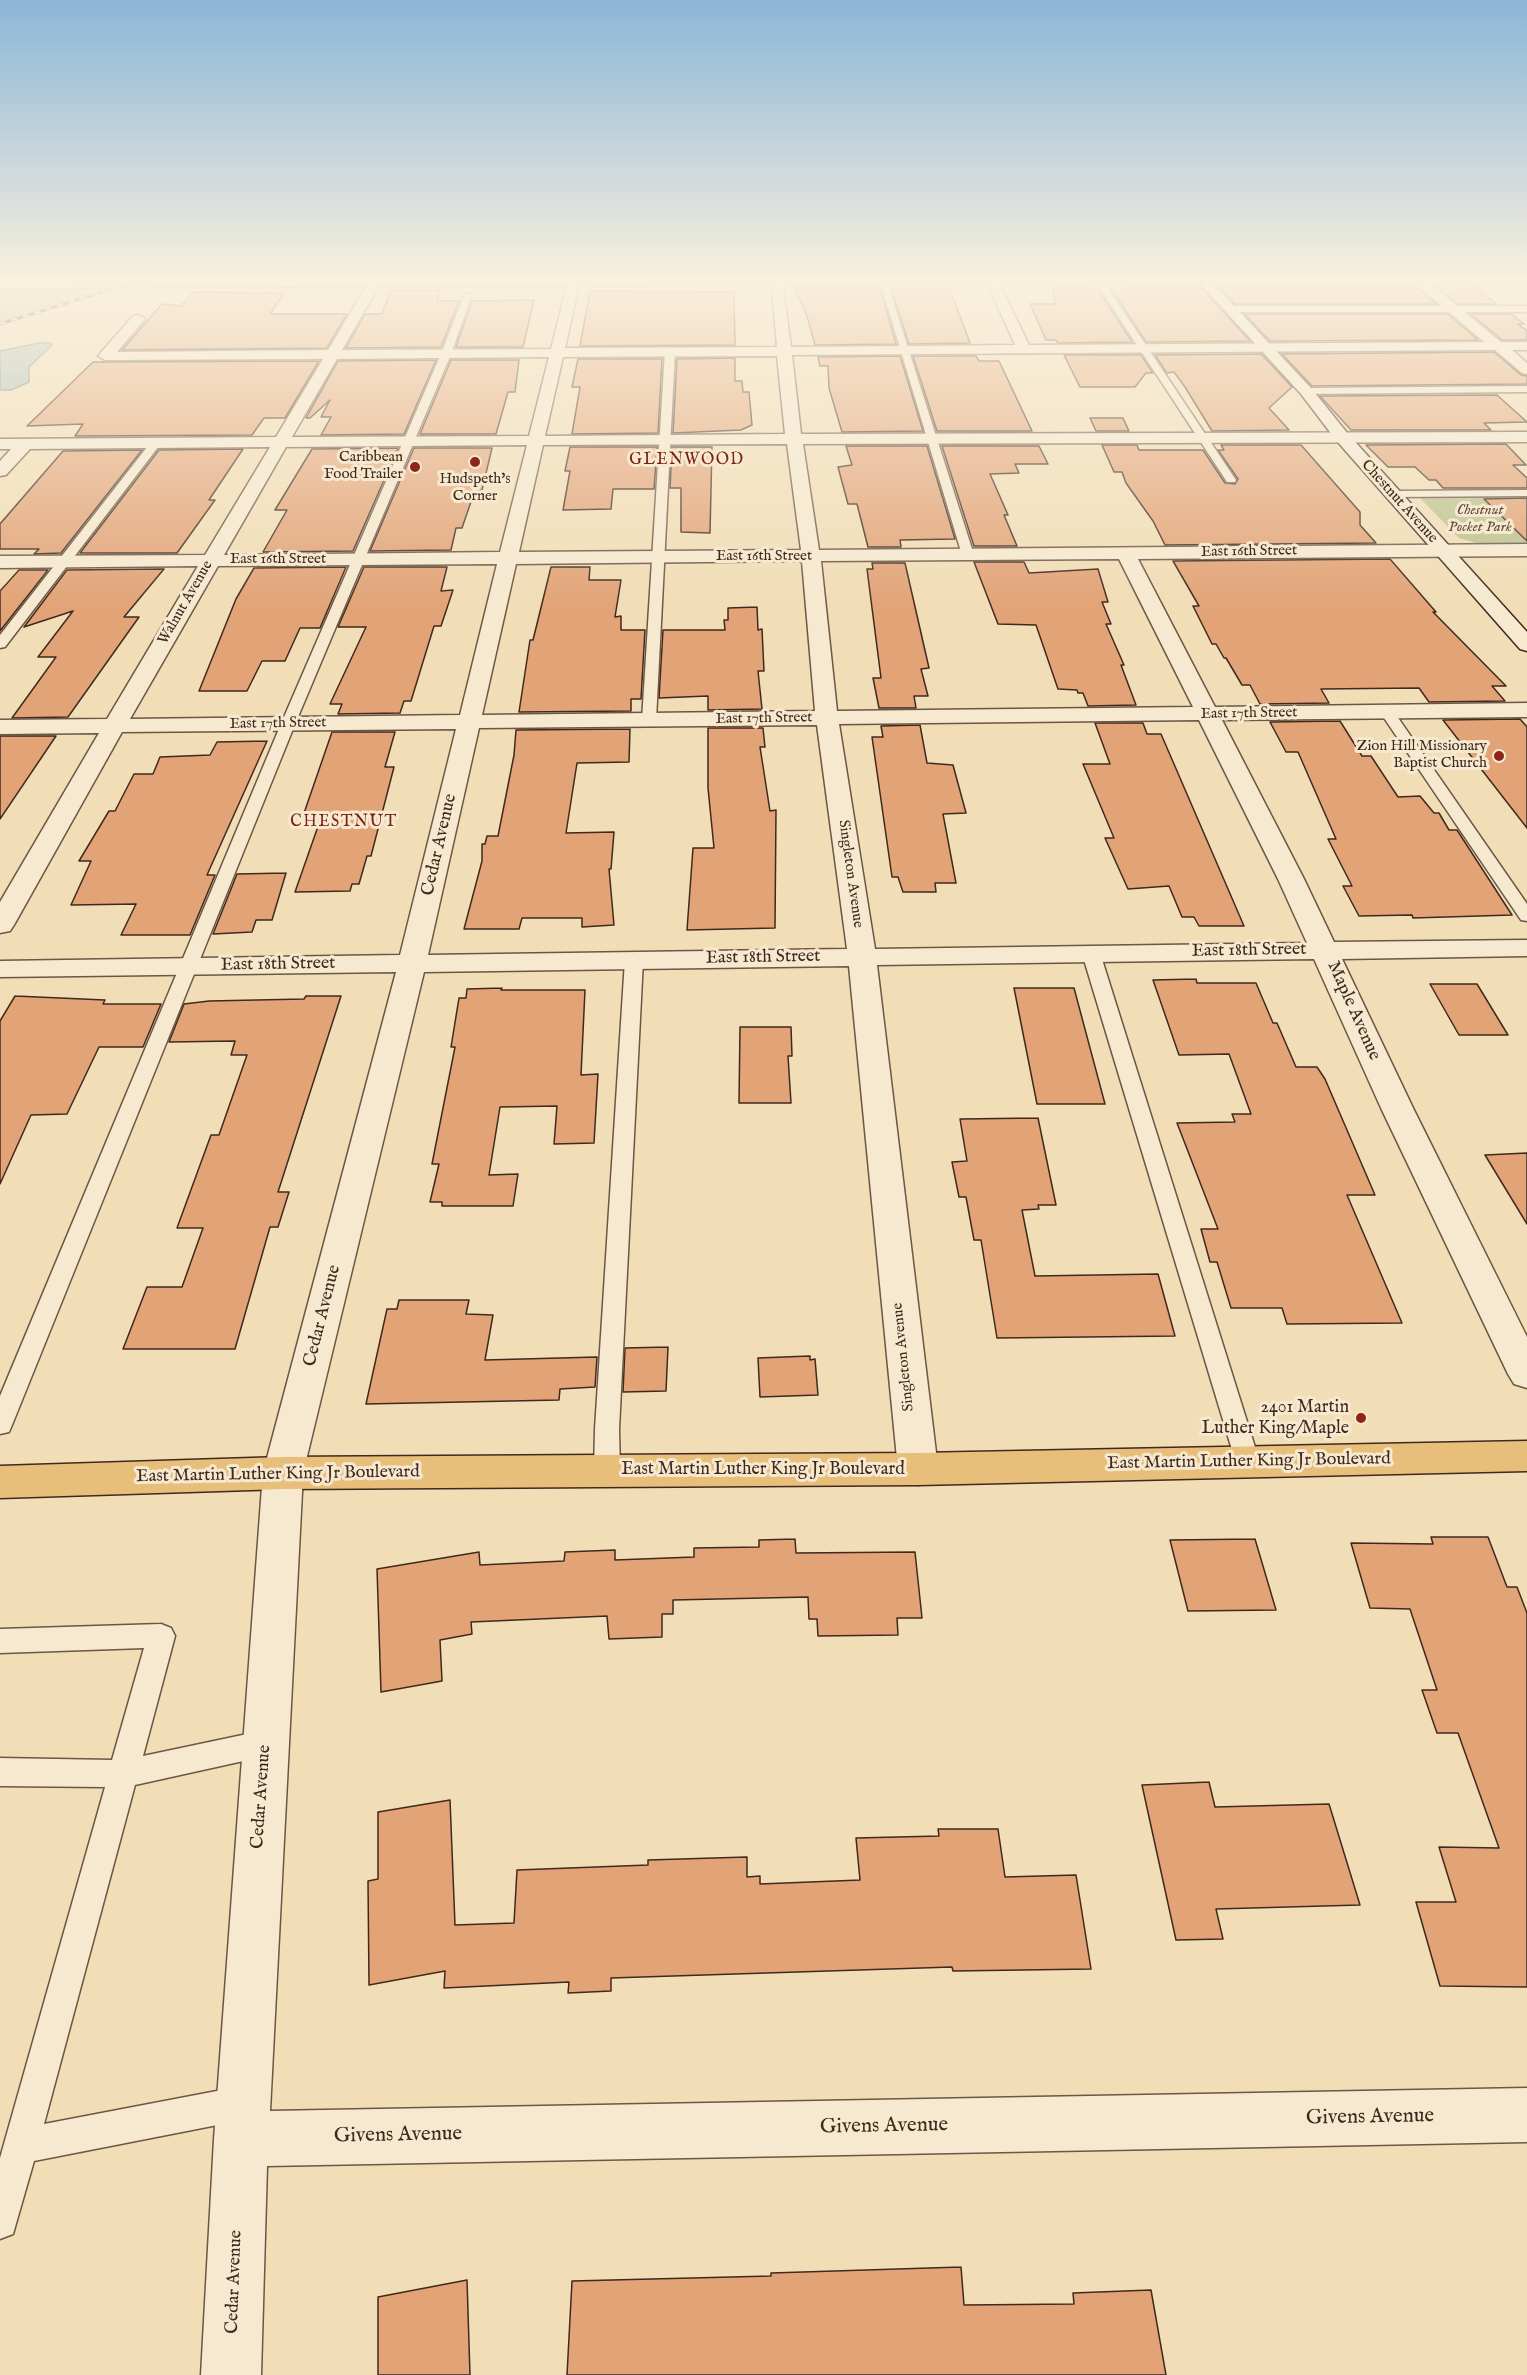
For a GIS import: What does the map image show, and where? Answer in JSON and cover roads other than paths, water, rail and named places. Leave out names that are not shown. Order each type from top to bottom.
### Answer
[{"type":"main road","name":"East Martin Luther King Jr Boulevard","points":[[0,1482],[283,1473],[918,1468],[1527,1456]]},
{"type":"street","name":"Walnut Avenue","points":[[0,925],[114,726],[313,389]]},
{"type":"street","name":"Cedar Avenue","points":[[231,2375],[242,2121],[283,1473],[412,963],[507,558],[549,389]]},
{"type":"street","name":"Singleton Avenue","points":[[789,389],[827,718],[862,956],[918,1468]]},
{"type":"street","name":"Chestnut Avenue","points":[[1303,389],[1342,437],[1527,645]]},
{"type":"street","points":[[0,444],[1527,437]]},
{"type":"street","points":[[0,471],[25,444]]},
{"type":"street","name":"East 16th Street","points":[[0,562],[1527,550]]},
{"type":"street","name":"Maple Avenue","points":[[1126,554],[1209,715],[1325,950],[1397,1108],[1527,1374]]},
{"type":"street","name":"East 17th Street","points":[[0,727],[1527,710]]},
{"type":"street","name":"East 18th Street","points":[[0,969],[1527,948]]},
{"type":"street","name":"Givens Avenue","points":[[242,2121],[1527,2115]]},
{"type":"lane","points":[[0,1425],[288,724],[360,560],[431,389]]},
{"type":"lane","points":[[649,720],[656,557],[668,389]]},
{"type":"lane","points":[[916,389],[968,555]]},
{"type":"lane","points":[[1171,389],[1231,480]]},
{"type":"lane","points":[[1306,392],[1527,389]]},
{"type":"lane","points":[[0,644],[155,444]]},
{"type":"lane","points":[[1393,494],[1527,493]]},
{"type":"lane","points":[[1387,712],[1527,916]]},
{"type":"lane","points":[[1091,953],[1248,1463]]},
{"type":"lane","points":[[607,1470],[607,1429],[634,960]]},
{"type":"lane","points":[[0,1641],[161,1636],[0,2221]]},
{"type":"lane","points":[[0,1772],[123,1774],[266,1743]]},
{"type":"lane","points":[[21,2146],[242,2121]]},
{"type":"place","name":"Hudspeth's Corner","points":[[475,462]]},
{"type":"place","name":"Caribbean Food Trailer","points":[[415,467]]},
{"type":"place","name":"Zion Hill Missionary Baptist Church","points":[[1499,756]]},
{"type":"place","name":"2401 Martin Luther King/Maple","points":[[1361,1418]]},
{"type":"district","name":"GLENWOOD","points":[[687,461]]},
{"type":"district","name":"CHESTNUT","points":[[344,823]]},
{"type":"park label","name":"Chestnut Pocket Park","points":[[1480,520]]}]
